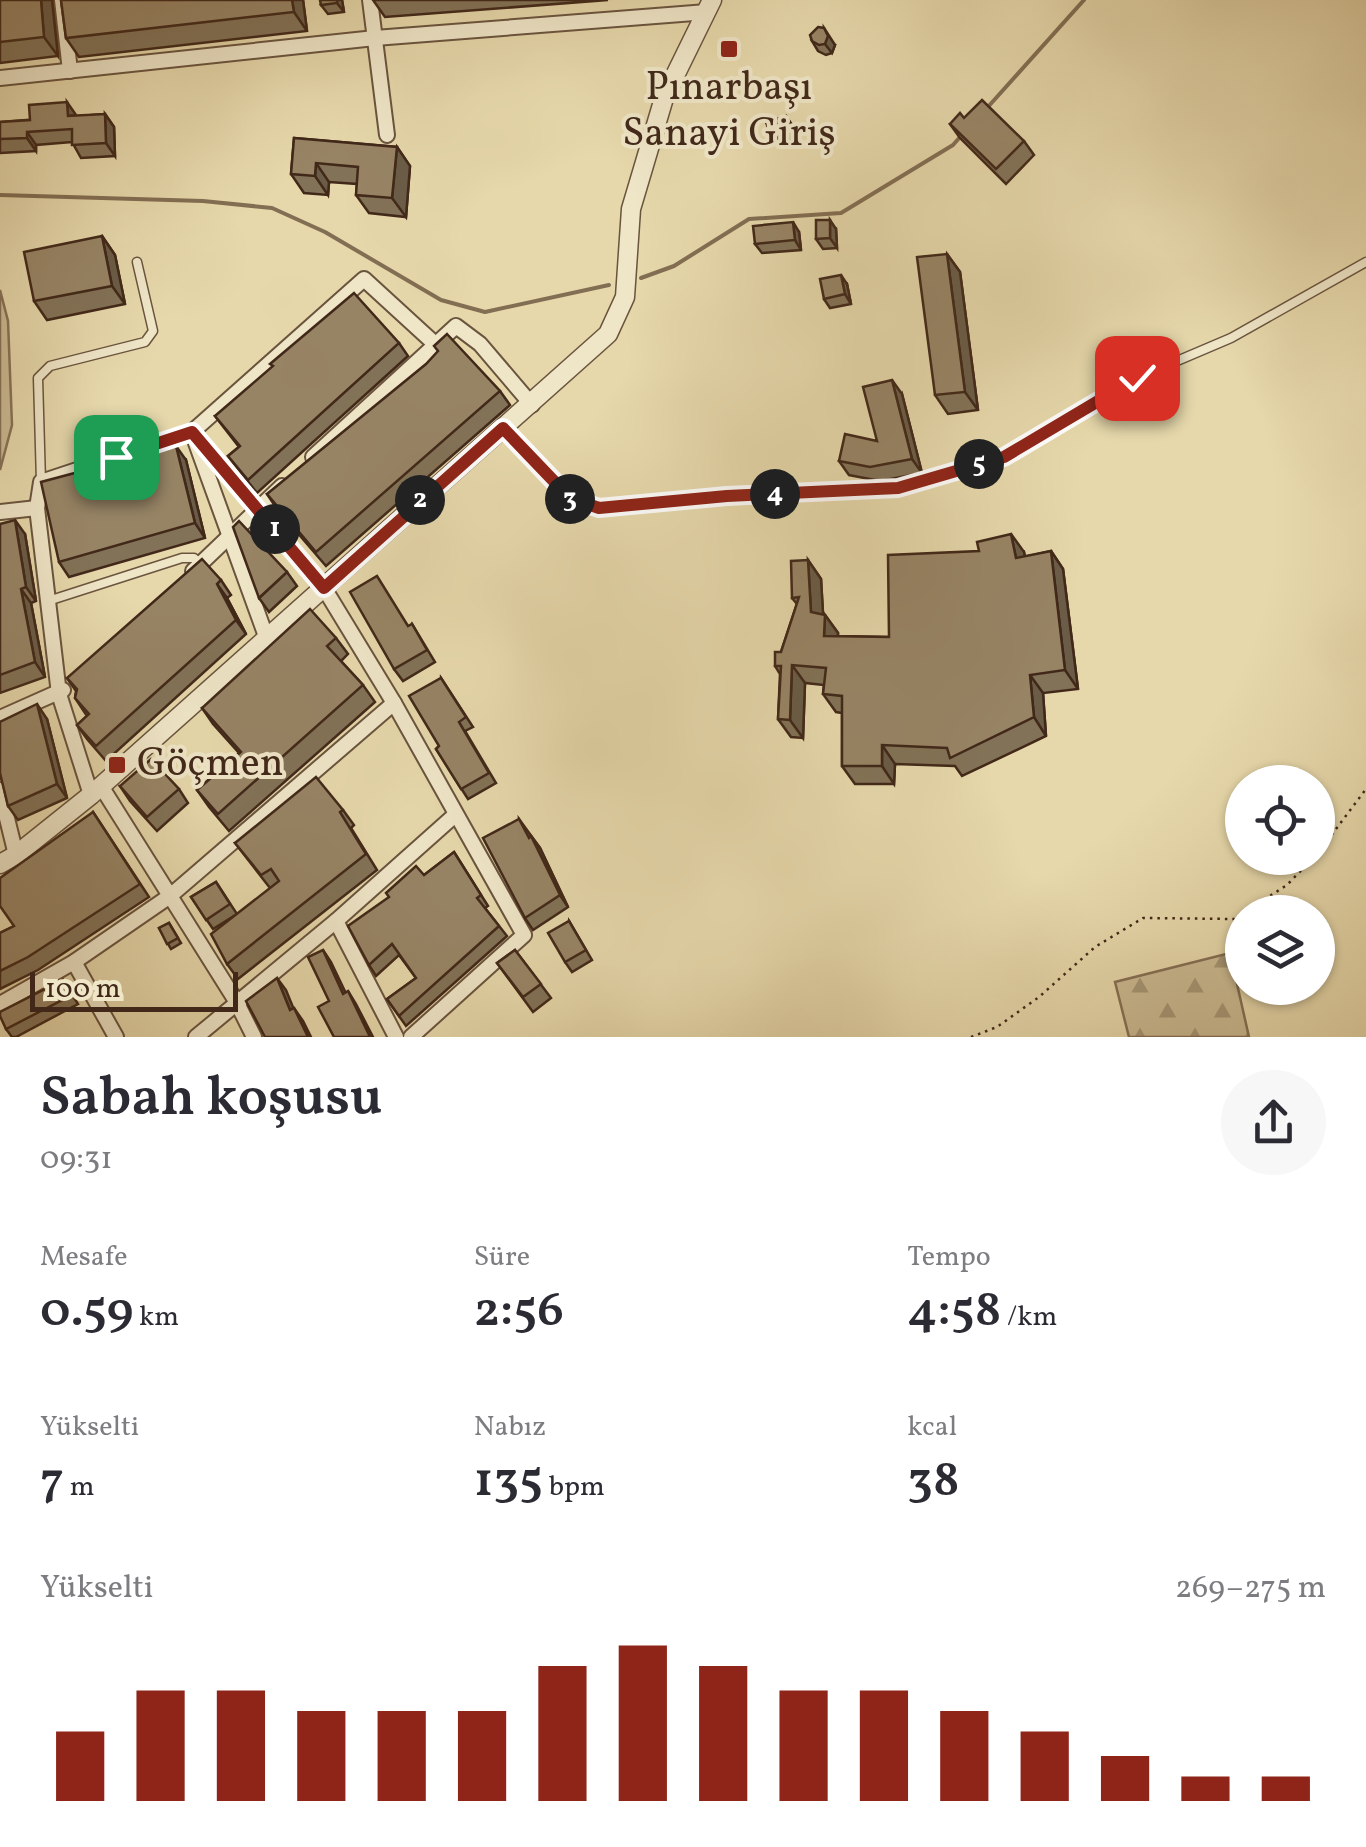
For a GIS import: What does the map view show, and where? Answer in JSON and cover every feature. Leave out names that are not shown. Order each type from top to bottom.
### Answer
[{"type":"street","points":[[62,0],[70,71]]},
{"type":"street","points":[[370,0],[387,136]]},
{"type":"street","points":[[0,78],[709,6]]},
{"type":"street","points":[[8,860],[96,791],[608,334],[625,297],[631,209],[664,98],[709,6]]},
{"type":"street","points":[[254,1037],[170,896],[96,791],[60,694],[36,508],[41,482],[192,432],[364,279],[435,344]]},
{"type":"street","points":[[187,576],[456,326],[480,344],[532,405]]},
{"type":"street","points":[[192,432],[324,588],[394,703],[524,935],[411,1037]]},
{"type":"street","points":[[192,432],[267,640]]},
{"type":"street","points":[[0,512],[36,508]]},
{"type":"street","points":[[0,718],[60,694],[74,681]]},
{"type":"street","points":[[0,1004],[74,962],[170,896],[394,703]]},
{"type":"street","points":[[0,790],[8,860]]},
{"type":"street","points":[[196,1037],[336,921],[455,815]]},
{"type":"street","points":[[336,921],[396,1037]]},
{"type":"street","points":[[74,962],[116,1037]]},
{"type":"lane","points":[[41,482],[38,378],[50,366],[146,342],[153,332],[137,262]]},
{"type":"lane","points":[[503,428],[570,498],[599,508],[727,496],[898,488],[1004,457],[1137,378],[1230,338],[1366,262]]},
{"type":"lane","points":[[48,602],[182,558],[194,558],[201,563]]},
{"type":"path","points":[[1335,830],[1366,789]]},
{"type":"path","points":[[1272,895],[1297,875]]},
{"type":"path","points":[[970,1037],[997,1028],[1095,947],[1143,918],[1225,919]]},
{"type":"green space","points":[[0,290],[8,321],[12,425],[0,470]]},
{"type":"green space","points":[[1225,954],[1225,1005],[1242,1005],[1249,1037],[1129,1037],[1115,982]]},
{"type":"building","points":[[0,0],[41,0],[44,37],[0,42]]},
{"type":"building","points":[[61,0],[292,0],[294,12],[66,38]]},
{"type":"building","points":[[320,0],[337,0],[337,3],[321,5]]},
{"type":"building","points":[[818,27],[824,28],[828,36],[825,44],[812,41],[810,35]]},
{"type":"building","points":[[982,100],[1024,141],[996,169],[950,124],[960,113],[964,118]]},
{"type":"building","points":[[67,102],[68,116],[105,114],[106,143],[72,145],[72,129],[27,132],[27,138],[0,139],[0,122],[30,120],[29,105]]},
{"type":"building","points":[[786,116],[790,128],[770,134],[766,122]]},
{"type":"building","points":[[294,138],[397,147],[392,198],[356,195],[358,167],[316,163],[315,176],[291,174]]},
{"type":"building","points":[[816,220],[830,220],[830,238],[816,239]]},
{"type":"building","points":[[793,222],[795,240],[755,244],[753,226]]},
{"type":"building","points":[[102,236],[112,286],[34,301],[24,252]]},
{"type":"building","points":[[947,254],[965,392],[935,395],[917,257]]},
{"type":"building","points":[[841,275],[845,294],[824,299],[820,279]]},
{"type":"building","points":[[354,293],[399,343],[248,480],[228,456],[240,446],[215,416]]},
{"type":"building","points":[[447,334],[500,391],[316,552],[267,494],[426,364],[438,351],[434,346]]},
{"type":"building","points":[[892,380],[912,459],[870,467],[839,461],[845,434],[877,441],[863,387]]},
{"type":"building","points":[[176,446],[195,523],[59,562],[41,482]]},
{"type":"building","points":[[15,520],[26,587],[21,589],[35,662],[0,675],[0,524]]},
{"type":"building","points":[[239,521],[287,572],[259,598],[233,527]]},
{"type":"building","points":[[1011,534],[1016,558],[1051,551],[1065,670],[1030,675],[1034,717],[950,758],[947,748],[882,745],[882,766],[842,766],[842,696],[823,694],[826,668],[792,665],[790,720],[778,719],[781,666],[775,666],[775,652],[781,652],[799,597],[792,598],[791,561],[808,560],[811,612],[825,615],[824,636],[889,637],[888,555],[979,551],[977,542]]},
{"type":"building","points":[[202,559],[221,580],[217,584],[236,620],[96,746],[77,725],[89,714],[75,698],[77,689],[67,678]]},
{"type":"building","points":[[377,576],[427,650],[394,669],[350,592]]},
{"type":"building","points":[[310,609],[336,638],[327,646],[363,685],[218,814],[197,790],[241,752],[202,708]]},
{"type":"building","points":[[441,678],[466,717],[459,722],[489,773],[461,789],[409,696]]},
{"type":"building","points":[[37,704],[57,784],[8,806],[0,773],[0,722]]},
{"type":"building","points":[[151,759],[179,789],[147,817],[120,786]]},
{"type":"building","points":[[316,777],[343,810],[340,812],[366,854],[227,964],[211,934],[279,881],[271,869],[261,875],[235,843]]},
{"type":"building","points":[[93,812],[140,884],[0,971],[0,933],[14,926],[0,906],[0,878]]},
{"type":"building","points":[[519,819],[560,895],[525,918],[483,838]]},
{"type":"building","points":[[454,852],[481,895],[477,898],[499,926],[399,1016],[387,999],[416,978],[392,944],[369,965],[348,926],[389,897],[386,893],[416,866],[424,875]]},
{"type":"building","points":[[216,882],[230,904],[206,920],[191,897]]},
{"type":"building","points":[[569,921],[586,950],[565,962],[548,933]]},
{"type":"building","points":[[169,923],[178,938],[167,944],[159,928]]},
{"type":"building","points":[[323,950],[343,994],[348,991],[370,1037],[334,1037],[318,1007],[329,1001],[308,957]]},
{"type":"building","points":[[515,950],[541,984],[523,997],[497,963]]},
{"type":"building","points":[[277,978],[290,1010],[294,1008],[308,1037],[265,1037],[246,1001]]},
{"type":"building","points":[[63,980],[72,995],[6,1029],[0,1012]]},
{"type":"waterway","points":[[987,108],[1084,0]]},
{"type":"waterway","points":[[641,278],[674,266],[749,219],[841,213],[960,137]]},
{"type":"waterway","points":[[0,195],[203,201],[272,208],[325,232],[441,300],[485,312],[609,285]]},
{"type":"place","name":"Pınarbaşı Sanayi Giriş","points":[[729,49]]},
{"type":"place","name":"Göçmen","points":[[117,765]]},
{"type":"route","points":[[116,457],[192,432],[324,588],[503,428],[570,498],[599,508],[727,496],[898,488],[1004,457],[1137,378]]}]
